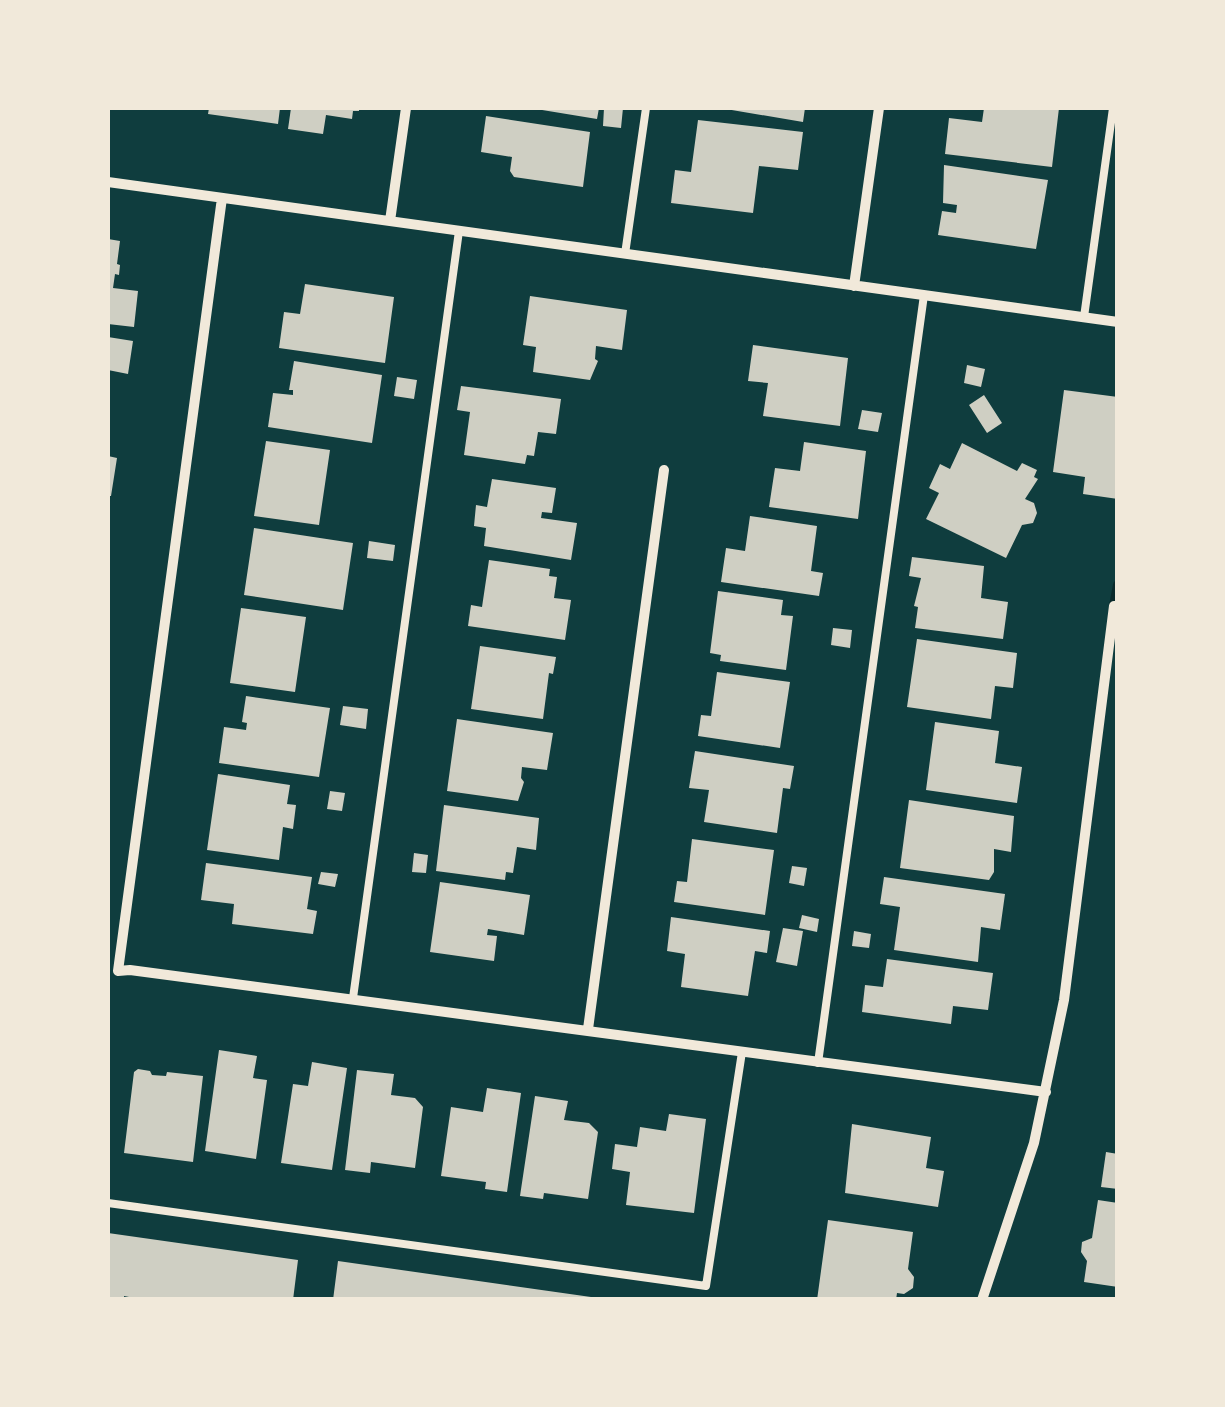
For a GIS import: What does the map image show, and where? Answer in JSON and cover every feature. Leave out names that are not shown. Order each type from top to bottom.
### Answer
[{"type":"street","points":[[390,222],[406,108]]},
{"type":"street","points":[[854,286],[878,108]]},
{"type":"street","points":[[108,182],[1118,322]]},
{"type":"street","points":[[222,198],[118,971],[353,998],[1046,1092]]},
{"type":"street","points":[[588,1029],[664,470]]},
{"type":"street","points":[[982,1300],[1034,1143],[1064,1000],[1114,606]]},
{"type":"lane","points":[[625,254],[646,108]]},
{"type":"lane","points":[[1084,318],[1113,108]]},
{"type":"lane","points":[[353,998],[459,230]]},
{"type":"lane","points":[[818,1063],[924,295]]},
{"type":"lane","points":[[704,1300],[742,1052]]},
{"type":"lane","points":[[108,1203],[706,1286]]},
{"type":"building","points":[[209,108],[280,108],[278,124],[208,114]]},
{"type":"building","points":[[291,108],[359,111],[353,111],[352,119],[326,115],[323,134],[288,129]]},
{"type":"building","points":[[530,108],[599,108],[597,119]]},
{"type":"building","points":[[604,108],[623,108],[621,128],[603,126]]},
{"type":"building","points":[[720,108],[805,108],[803,122]]},
{"type":"building","points":[[984,108],[1059,108],[1052,167],[945,154],[949,118],[982,122]]},
{"type":"building","points":[[486,116],[590,132],[583,187],[514,177],[510,171],[512,157],[481,152]]},
{"type":"building","points":[[698,120],[803,132],[798,170],[759,166],[753,213],[671,203],[675,170],[691,172]]},
{"type":"building","points":[[944,165],[1048,180],[1036,249],[938,235],[942,211],[956,213],[957,205],[943,203]]},
{"type":"building","points":[[108,239],[120,241],[119,275],[115,274],[113,288],[138,291],[134,327],[108,324]]},
{"type":"building","points":[[305,284],[394,297],[385,363],[279,348],[284,312],[300,314]]},
{"type":"building","points":[[530,296],[627,310],[622,350],[596,346],[598,361],[590,380],[533,372],[536,347],[523,345]]},
{"type":"building","points":[[108,337],[133,341],[128,374],[108,370]]},
{"type":"building","points":[[753,345],[848,358],[840,426],[763,416],[768,383],[748,381]]},
{"type":"building","points":[[294,361],[382,375],[372,443],[268,427],[273,393],[293,395],[293,390],[289,390]]},
{"type":"building","points":[[967,365],[985,369],[981,387],[964,383]]},
{"type":"building","points":[[397,377],[417,380],[414,399],[394,396]]},
{"type":"building","points":[[461,386],[561,399],[556,434],[538,432],[534,456],[527,455],[525,464],[464,455],[470,412],[457,410]]},
{"type":"building","points":[[1064,390],[1118,397],[1118,499],[1083,494],[1085,477],[1053,472]]},
{"type":"building","points":[[984,395],[1002,423],[987,433],[969,405]]},
{"type":"building","points":[[862,410],[882,413],[878,432],[858,429]]},
{"type":"building","points":[[266,441],[330,450],[319,525],[254,516]]},
{"type":"building","points":[[804,442],[866,451],[858,519],[769,507],[775,468],[800,471]]},
{"type":"building","points":[[962,443],[1017,471],[1022,463],[1037,470],[1034,477],[1038,479],[1025,499],[1034,503],[1037,513],[1033,523],[1022,525],[1006,558],[926,519],[939,493],[929,488],[940,464],[950,469]]},
{"type":"building","points":[[108,456],[117,458],[111,496],[108,496]]},
{"type":"building","points":[[492,479],[556,488],[552,513],[542,512],[541,518],[577,523],[571,560],[484,546],[486,528],[474,526],[476,505],[487,507]]},
{"type":"building","points":[[750,516],[817,526],[811,571],[823,573],[819,596],[721,582],[726,548],[745,551]]},
{"type":"building","points":[[254,528],[353,543],[343,610],[244,595]]},
{"type":"building","points":[[369,541],[395,545],[393,561],[367,558]]},
{"type":"building","points":[[912,557],[984,566],[981,598],[1008,602],[1003,639],[915,628],[918,607],[914,606],[921,578],[909,576]]},
{"type":"building","points":[[489,560],[550,569],[549,576],[557,577],[554,598],[571,600],[565,640],[468,626],[471,605],[482,607]]},
{"type":"building","points":[[718,591],[783,600],[781,615],[793,616],[786,670],[720,661],[721,655],[710,653]]},
{"type":"building","points":[[241,608],[306,617],[295,692],[230,683]]},
{"type":"building","points":[[833,628],[852,630],[850,648],[831,645]]},
{"type":"building","points":[[917,639],[1017,653],[1013,688],[995,686],[991,719],[907,707]]},
{"type":"building","points":[[480,646],[556,657],[553,674],[549,673],[543,719],[471,709]]},
{"type":"building","points":[[717,672],[790,682],[780,748],[698,736],[701,715],[711,716]]},
{"type":"building","points":[[246,696],[330,708],[319,777],[219,763],[224,727],[246,730],[247,723],[242,722]]},
{"type":"building","points":[[343,706],[368,709],[366,729],[340,725]]},
{"type":"building","points":[[457,719],[553,733],[547,770],[522,767],[524,782],[518,801],[447,791]]},
{"type":"building","points":[[935,722],[999,731],[995,763],[1022,767],[1017,803],[926,790]]},
{"type":"building","points":[[695,751],[794,766],[790,789],[783,788],[777,833],[704,822],[709,790],[689,788]]},
{"type":"building","points":[[218,774],[290,785],[287,804],[296,805],[293,829],[283,827],[279,860],[207,850]]},
{"type":"building","points":[[330,791],[345,793],[342,811],[327,809]]},
{"type":"building","points":[[909,800],[1014,816],[1011,852],[994,849],[994,872],[989,880],[900,868]]},
{"type":"building","points":[[444,805],[539,818],[536,850],[517,847],[513,873],[506,872],[505,880],[436,871]]},
{"type":"building","points":[[692,839],[774,850],[765,915],[674,902],[677,881],[687,882]]},
{"type":"building","points":[[414,853],[428,855],[426,873],[412,872]]},
{"type":"building","points":[[206,863],[312,877],[307,909],[317,911],[313,934],[232,924],[234,904],[201,900]]},
{"type":"building","points":[[792,866],[807,868],[804,886],[789,883]]},
{"type":"building","points":[[321,872],[338,874],[335,887],[318,884]]},
{"type":"building","points":[[884,877],[1005,894],[1000,930],[981,927],[978,962],[894,950],[900,907],[880,904]]},
{"type":"building","points":[[440,882],[530,895],[524,935],[488,929],[487,935],[497,936],[494,961],[430,952]]},
{"type":"building","points":[[802,915],[819,919],[817,932],[799,928]]},
{"type":"building","points":[[671,917],[770,931],[767,953],[755,951],[748,996],[681,987],[685,954],[667,951]]},
{"type":"building","points":[[783,928],[803,931],[797,966],[776,962]]},
{"type":"building","points":[[854,931],[871,934],[869,948],[852,946]]},
{"type":"building","points":[[887,959],[993,973],[988,1010],[953,1006],[951,1024],[862,1012],[865,985],[883,987]]},
{"type":"building","points":[[219,1050],[257,1056],[253,1078],[267,1080],[256,1159],[205,1151]]},
{"type":"building","points":[[312,1062],[347,1068],[332,1170],[281,1163],[293,1084],[308,1086]]},
{"type":"building","points":[[138,1069],[152,1075],[166,1076],[167,1072],[203,1076],[193,1162],[124,1153],[134,1072]]},
{"type":"building","points":[[357,1070],[394,1074],[391,1095],[415,1098],[423,1107],[415,1168],[371,1162],[370,1173],[345,1170]]},
{"type":"building","points":[[487,1088],[521,1093],[507,1192],[485,1189],[486,1182],[441,1176],[451,1107],[483,1112]]},
{"type":"building","points":[[535,1096],[568,1101],[564,1120],[589,1123],[598,1132],[588,1199],[544,1193],[543,1199],[520,1196]]},
{"type":"building","points":[[669,1114],[706,1119],[694,1213],[626,1205],[630,1172],[612,1169],[615,1144],[637,1147],[640,1127],[666,1131]]},
{"type":"building","points":[[852,1124],[931,1137],[926,1168],[944,1171],[938,1207],[845,1193]]},
{"type":"building","points":[[1106,1152],[1118,1154],[1118,1189],[1101,1187]]},
{"type":"building","points":[[1098,1200],[1118,1203],[1118,1287],[1084,1282],[1087,1261],[1081,1252],[1082,1242],[1092,1238]]},
{"type":"building","points":[[828,1220],[913,1232],[908,1269],[914,1277],[913,1288],[904,1294],[897,1293],[896,1300],[817,1300]]},
{"type":"building","points":[[108,1233],[298,1260],[293,1300],[144,1300],[124,1296],[124,1300],[109,1300]]},
{"type":"building","points":[[338,1261],[591,1297],[591,1300],[333,1300]]},
{"type":"waterway","points":[[1114,606],[1118,585]]}]
